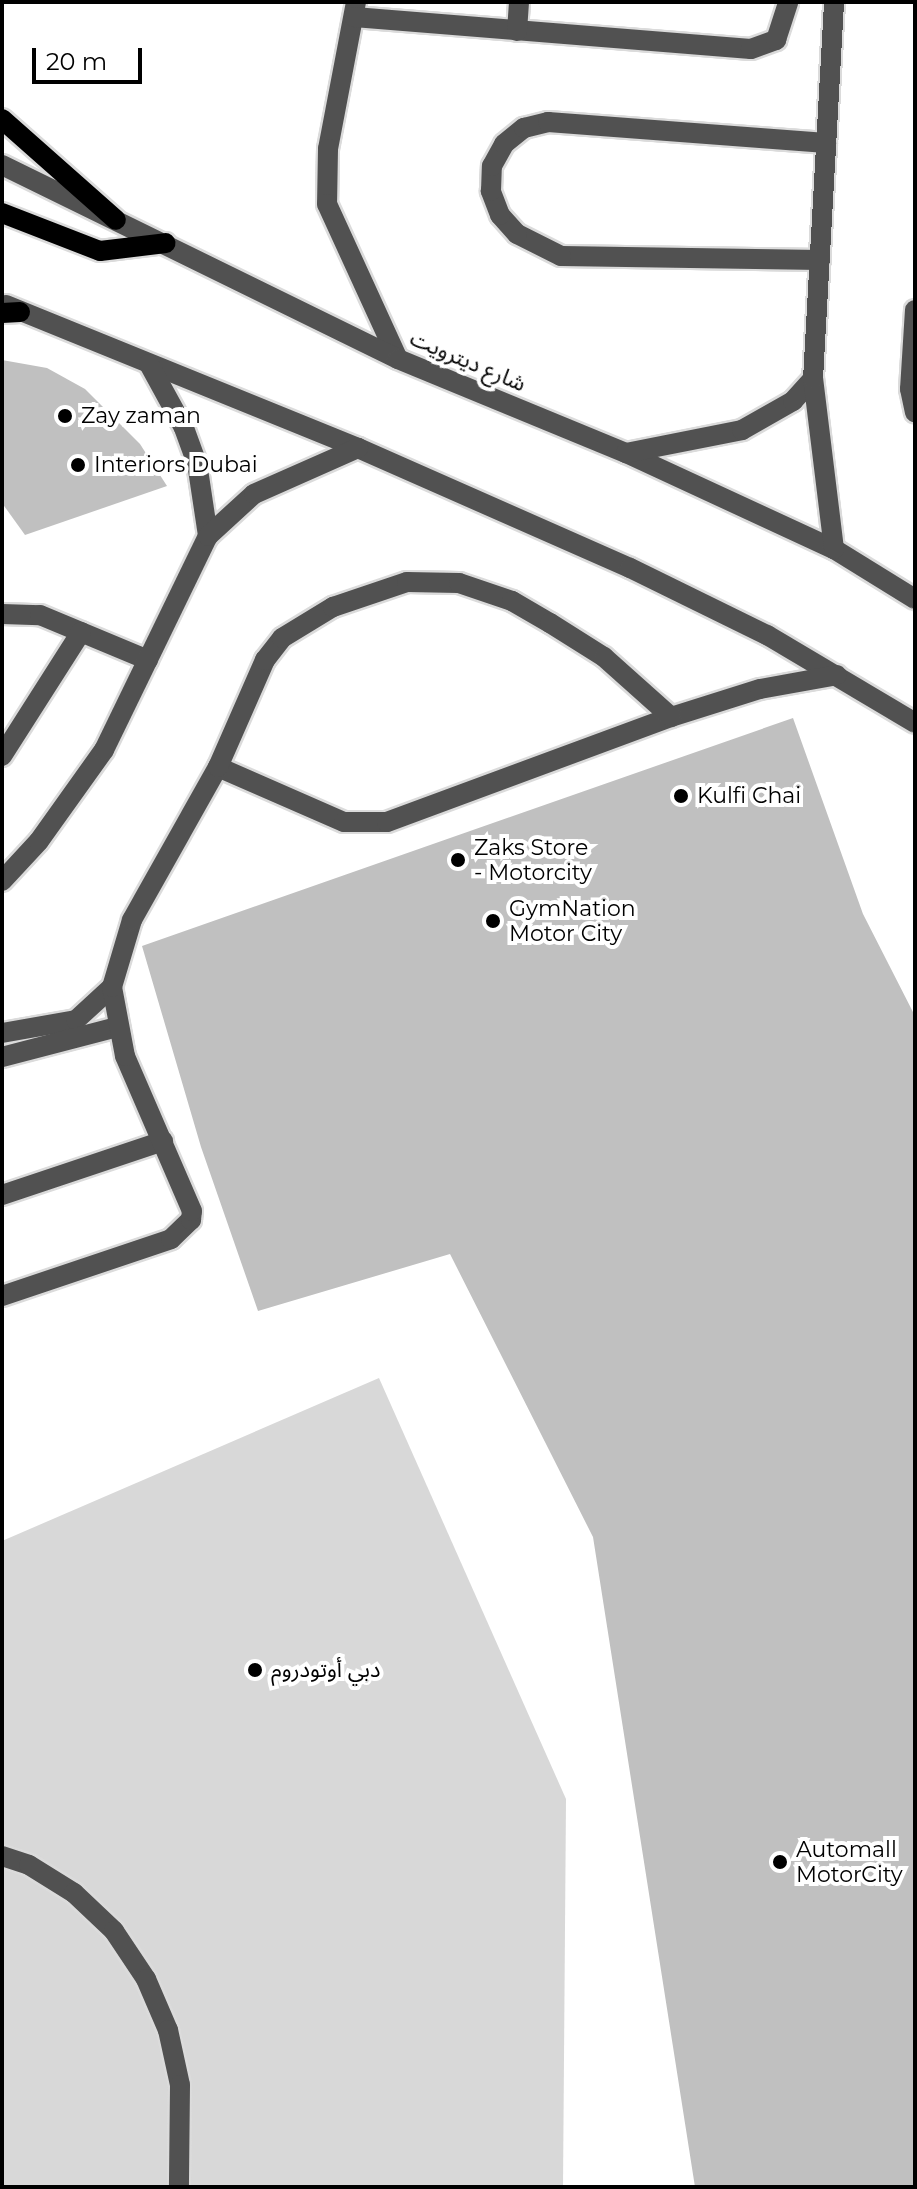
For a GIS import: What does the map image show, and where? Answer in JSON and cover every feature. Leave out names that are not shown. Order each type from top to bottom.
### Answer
[{"type":"main road","points":[[2,119],[116,220]]},
{"type":"main road","points":[[2,213],[100,251],[166,243]]},
{"type":"street","points":[[517,31],[519,2]]},
{"type":"street","points":[[398,359],[327,204],[328,149],[355,10],[517,31],[751,49],[776,40],[788,2]]},
{"type":"street","points":[[834,2],[813,379],[834,549]]},
{"type":"street","points":[[820,260],[561,256],[517,234],[500,215],[491,191],[492,166],[504,144],[524,128],[548,122],[826,143]]},
{"type":"street","name":"شارع ديترويت","points":[[2,165],[398,359],[626,453],[834,549],[915,599]]},
{"type":"street","points":[[8,310],[358,448],[630,568],[837,675],[915,723]]},
{"type":"street","points":[[915,310],[910,389],[915,412]]},
{"type":"street","points":[[149,364],[184,428],[197,463],[208,536]]},
{"type":"street","points":[[626,453],[742,430],[793,401],[813,379]]},
{"type":"street","points":[[2,881],[84,780],[148,660],[208,536],[254,494],[358,448]]},
{"type":"street","points":[[2,1296],[187,1229],[192,1211],[117,1027],[112,987],[132,920],[218,767],[265,660],[282,638],[333,607],[407,582],[459,583],[512,601],[604,657],[671,717]]},
{"type":"street","points":[[2,614],[40,615],[148,660]]},
{"type":"street","points":[[2,756],[81,632]]},
{"type":"street","points":[[218,767],[323,815],[376,823],[671,717],[760,689],[837,675]]},
{"type":"street","points":[[2,1033],[76,1020],[112,987]]},
{"type":"street","points":[[2,1057],[117,1027]]},
{"type":"street","points":[[2,1195],[163,1141]]},
{"type":"street","points":[[2,1856],[29,1865],[74,1893],[114,1931],[146,1979],[168,2030],[180,2085],[179,2187]]},
{"type":"shaded area","name":"دبي أوتودروم","points":[[379,1378],[566,1799],[563,2187],[2,2187],[2,1541]]},
{"type":"building","name":"Interiors Dubai","points":[[2,360],[47,368],[85,389],[140,444],[167,486],[25,535],[2,503]]},
{"type":"building","name":"Automall MotorCity","points":[[793,718],[863,914],[915,1016],[915,2187],[695,2187],[593,1537],[450,1254],[258,1311],[201,1147],[142,946]]},
{"type":"place","name":"Zay zaman","points":[[65,416]]},
{"type":"place","name":"Interiors Dubai","points":[[78,465]]},
{"type":"place","name":"Kulfi Chai","points":[[681,796]]},
{"type":"place","name":"Zaks Store - Motorcity","points":[[458,860]]},
{"type":"place","name":"GymNation Motor City","points":[[493,921]]},
{"type":"place","name":"دبي أوتودروم","points":[[255,1670]]},
{"type":"place","name":"Automall MotorCity","points":[[780,1862]]}]
